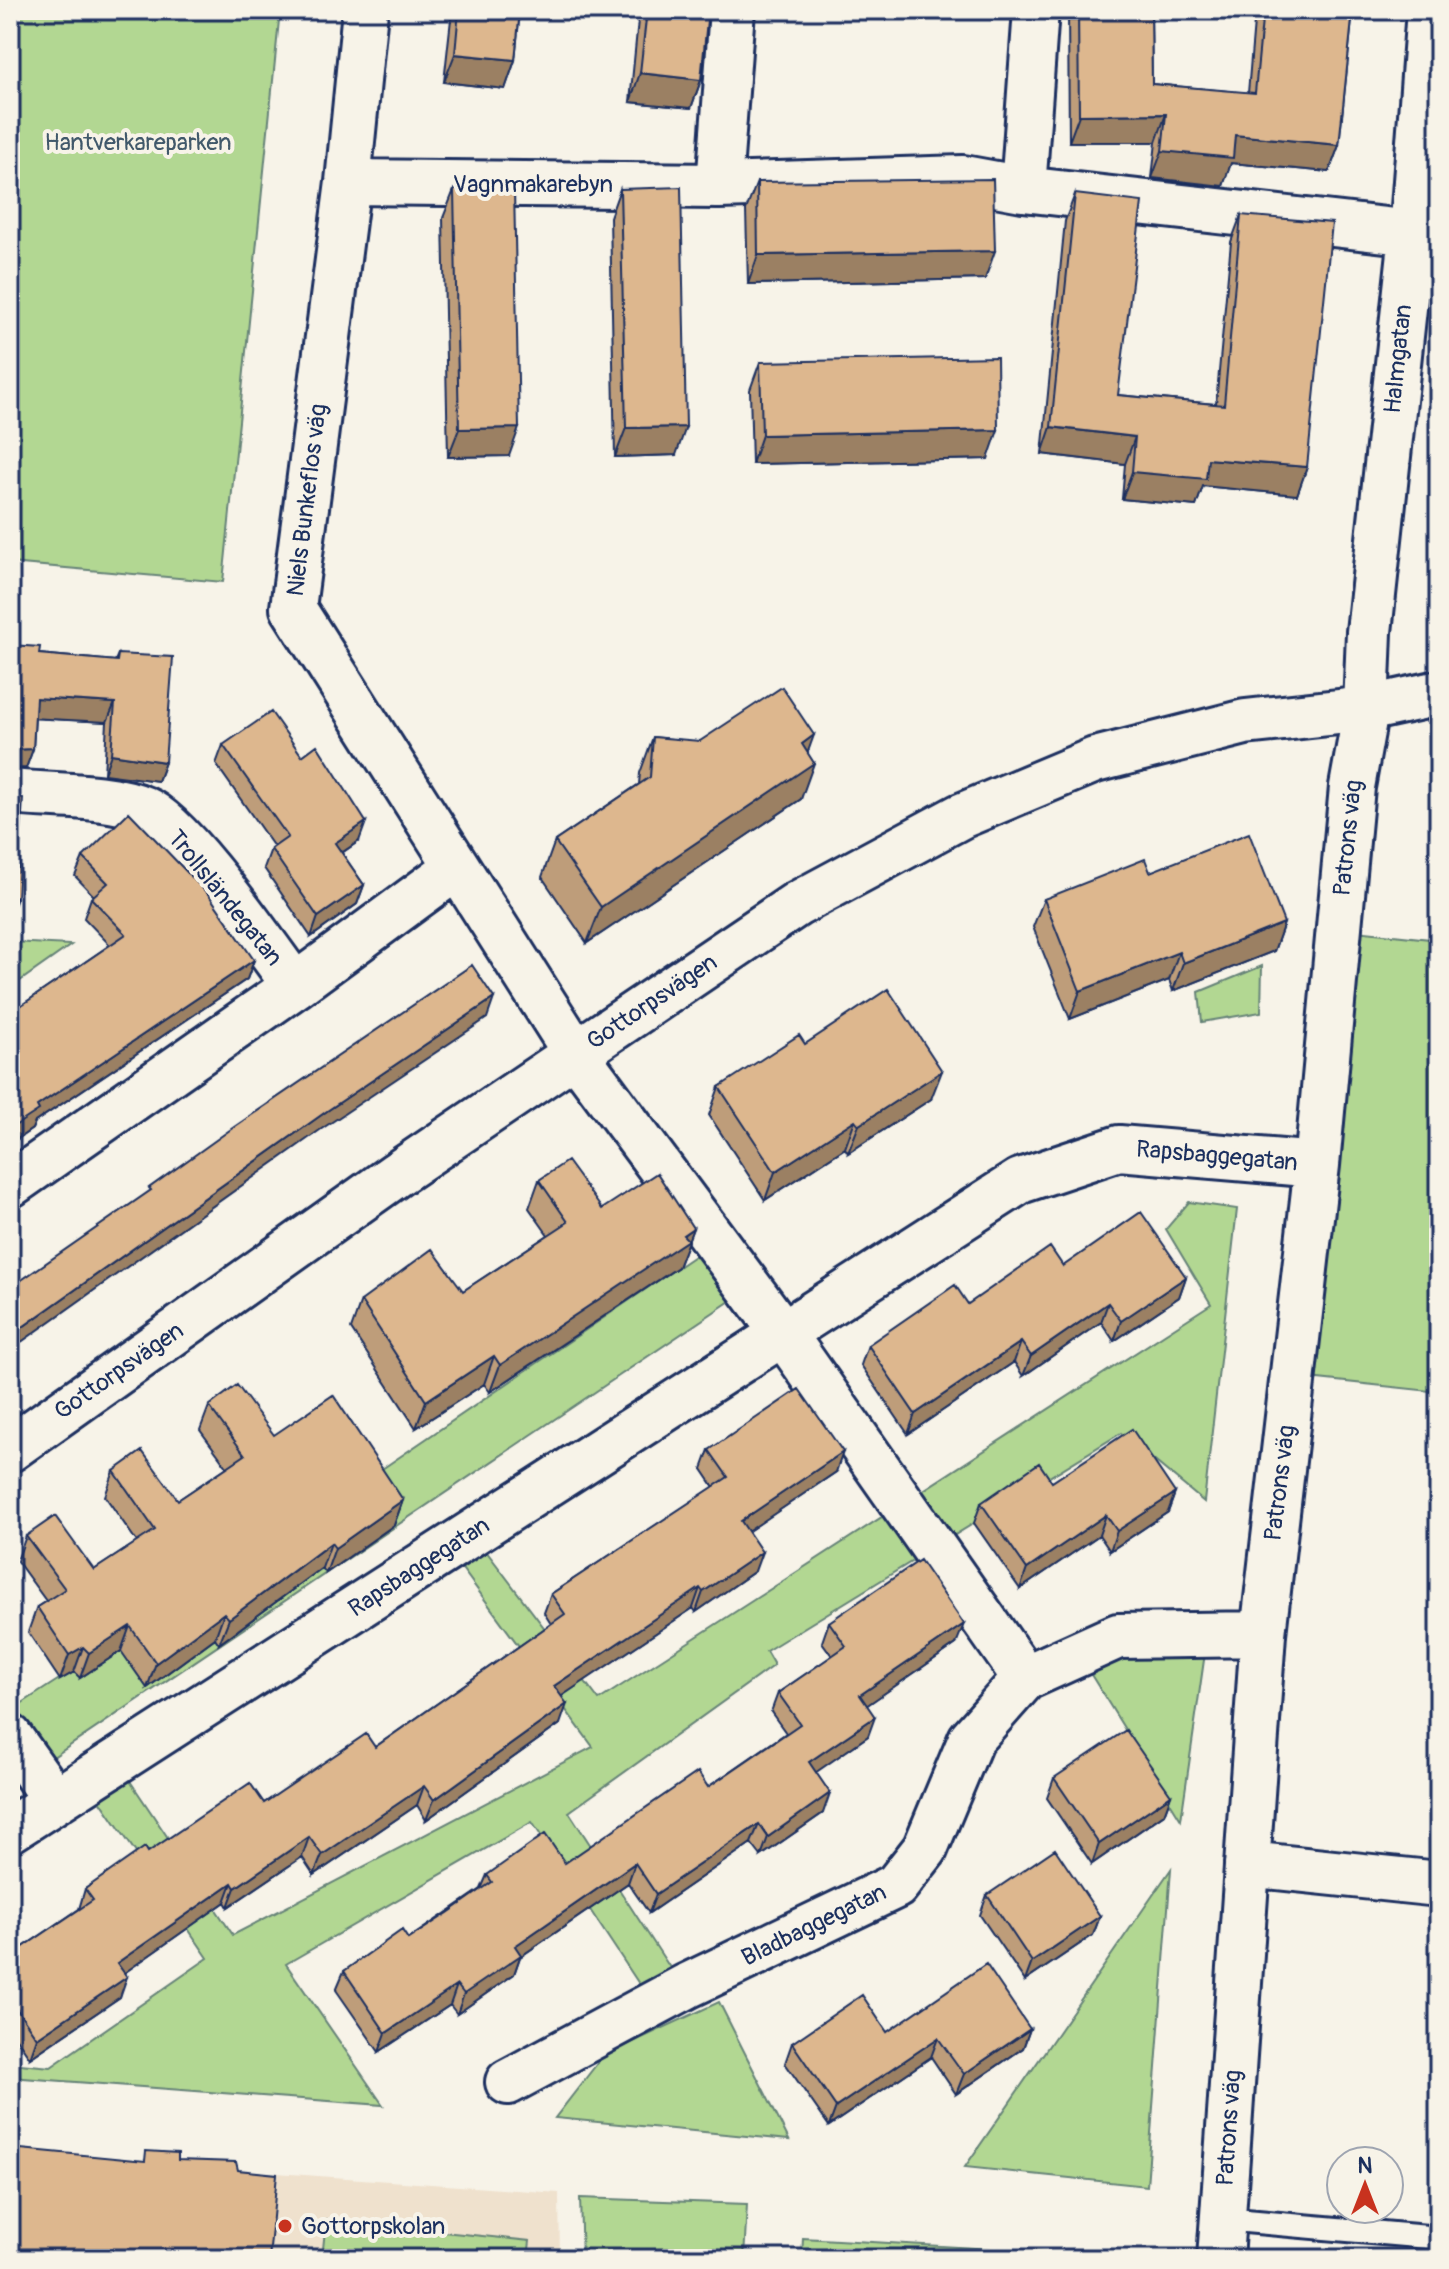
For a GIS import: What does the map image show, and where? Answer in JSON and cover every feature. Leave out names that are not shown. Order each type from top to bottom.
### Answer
[{"type":"street","name":"Niels Bunkeflos väg","points":[[365,10],[348,182],[293,608],[576,1054]]},
{"type":"street","points":[[719,186],[732,10]]},
{"type":"street","points":[[1023,189],[1036,10]]},
{"type":"street","name":"Halmgatan","points":[[1366,709],[1369,632],[1425,235],[1429,10]]},
{"type":"street","name":"Vagnmakarebyn","points":[[348,182],[719,186],[963,178],[1023,189],[1425,235]]},
{"type":"street","name":"Gottorpsvägen","points":[[10,1449],[397,1174],[797,904],[961,816],[1095,760],[1245,722],[1366,709],[1439,693]]},
{"type":"street","name":"Gottorpsvägen","points":[[1366,709],[1439,720]]},
{"type":"street","name":"Patrons väg","points":[[1222,2239],[1263,1634],[1317,1165],[1352,787],[1366,709]]},
{"type":"street","name":"Trollsländegatan","points":[[10,792],[112,802],[144,809],[154,815],[173,828],[295,986]]},
{"type":"street","name":"Trollsländegatan","points":[[10,1185],[295,986],[457,867]]},
{"type":"street","points":[[576,1054],[783,1333],[1025,1678]]},
{"type":"street","name":"Rapsbaggegatan","points":[[10,1830],[1020,1181],[1119,1148],[1317,1165]]},
{"type":"street","name":"Bladbaggegatan","points":[[508,2082],[687,1986],[896,1886],[925,1849],[971,1739],[1025,1678],[1118,1636],[1263,1634]]},
{"type":"street","points":[[10,1737],[55,1800]]},
{"type":"street","points":[[1247,1864],[1439,1884]]},
{"type":"lane","points":[[1222,2239],[1439,2238]]},
{"type":"shaded area","name":"Gottorpskolan","points":[[10,2154],[559,2193],[560,2259],[10,2259]]},
{"type":"green space","name":"Hantverkareparken","points":[[10,10],[280,10],[223,582],[10,563]]},
{"type":"green space","points":[[1356,931],[1439,940],[1439,1392],[1309,1378]]},
{"type":"green space","points":[[10,942],[71,945],[10,988]]},
{"type":"green space","points":[[1262,966],[1261,1012],[1202,1022],[1199,992]]},
{"type":"green space","points":[[1189,1202],[1237,1209],[1204,1502],[1121,1433],[766,1651],[774,1665],[569,1812],[676,1977],[645,1993],[532,1822],[286,1964],[383,2105],[10,2077],[10,2051],[20,2064],[51,2067],[208,1958],[93,1790],[124,1772],[233,1935],[593,1747],[455,1559],[480,1543],[599,1700],[1211,1304],[1166,1229]]},
{"type":"green space","points":[[706,1248],[742,1293],[10,1786],[10,1711],[357,1486]]},
{"type":"green space","points":[[1206,1646],[1181,1820],[1085,1665]]},
{"type":"green space","points":[[1171,1869],[1147,2186],[965,2167]]},
{"type":"green space","points":[[719,2002],[789,2140],[555,2118],[603,2056]]},
{"type":"green space","points":[[580,2198],[747,2204],[744,2259],[582,2259]]},
{"type":"green space","points":[[326,2220],[530,2241],[528,2259],[322,2259]]},
{"type":"green space","points":[[803,2238],[1146,2258],[1146,2259],[802,2259]]},
{"type":"building","points":[[459,10],[520,10],[515,60],[455,54]]},
{"type":"building","points":[[647,10],[708,10],[701,80],[640,73]]},
{"type":"building","points":[[1078,10],[1151,10],[1152,84],[1255,93],[1263,10],[1353,10],[1339,145],[1235,135],[1233,158],[1162,151],[1166,114],[1079,115]]},
{"type":"building","points":[[993,179],[995,251],[758,255],[757,182]]},
{"type":"building","points":[[681,187],[686,427],[626,428],[620,189]]},
{"type":"building","points":[[514,189],[519,428],[459,429],[454,190]]},
{"type":"building","points":[[1075,194],[1142,202],[1118,395],[1224,405],[1241,215],[1332,223],[1307,467],[1208,459],[1206,479],[1132,472],[1135,437],[1051,427]]},
{"type":"building","points":[[997,357],[998,430],[762,435],[760,362]]},
{"type":"building","points":[[10,645],[40,647],[39,654],[117,661],[118,654],[173,657],[165,762],[111,754],[115,703],[36,698],[33,749],[10,750]]},
{"type":"building","points":[[782,687],[814,735],[802,744],[814,763],[601,907],[555,841],[650,777],[653,737],[700,741]]},
{"type":"building","points":[[271,712],[302,756],[317,745],[366,822],[335,843],[364,885],[318,917],[271,849],[288,837],[223,745]]},
{"type":"building","points":[[10,795],[23,798],[17,898],[10,898]]},
{"type":"building","points":[[129,812],[208,894],[254,960],[37,1106],[39,1110],[10,1129],[10,1013],[126,934],[91,898],[108,883],[83,857]]},
{"type":"building","points":[[1249,833],[1284,923],[1183,963],[1179,952],[1080,991],[1044,899],[1145,859],[1150,872]]},
{"type":"building","points":[[472,965],[494,998],[327,1111],[10,1336],[10,1288],[151,1190],[149,1188],[234,1127]]},
{"type":"building","points":[[888,989],[942,1071],[859,1125],[855,1120],[775,1172],[719,1087],[799,1035],[805,1044]]},
{"type":"building","points":[[567,1161],[602,1209],[657,1173],[693,1228],[683,1235],[688,1240],[500,1365],[494,1356],[426,1401],[361,1301],[432,1249],[463,1291],[568,1222],[539,1180]]},
{"type":"building","points":[[1141,1212],[1186,1277],[1121,1321],[1108,1303],[1031,1356],[1021,1342],[915,1414],[868,1345],[955,1285],[968,1304],[1050,1247],[1063,1266]]},
{"type":"building","points":[[237,1385],[274,1435],[333,1395],[403,1500],[335,1548],[331,1543],[229,1619],[224,1613],[156,1663],[130,1626],[89,1653],[83,1647],[69,1655],[37,1607],[65,1589],[26,1536],[55,1516],[94,1570],[155,1530],[114,1471],[142,1451],[178,1500],[245,1455],[209,1406]]},
{"type":"building","points":[[799,1389],[843,1452],[741,1521],[762,1552],[703,1592],[700,1588],[554,1686],[567,1704],[434,1800],[424,1786],[322,1855],[309,1837],[235,1888],[232,1883],[117,1963],[127,1977],[37,2038],[10,1999],[10,1956],[93,1900],[85,1889],[145,1847],[148,1852],[250,1783],[264,1803],[366,1734],[375,1747],[565,1614],[551,1594],[728,1477],[709,1450]]},
{"type":"building","points":[[1132,1429],[1175,1493],[1117,1531],[1106,1515],[1027,1569],[981,1503],[1039,1463],[1052,1482]]},
{"type":"building","points":[[920,1560],[964,1624],[860,1695],[875,1717],[809,1762],[830,1793],[768,1837],[759,1824],[656,1894],[635,1863],[515,1946],[521,1955],[464,1994],[457,1985],[386,2033],[344,1971],[402,1930],[408,1939],[448,1913],[492,1882],[487,1875],[545,1834],[565,1863],[698,1772],[708,1787],[800,1724],[778,1693],[846,1646],[829,1622]]},
{"type":"building","points":[[1126,1730],[1171,1795],[1099,1844],[1054,1778]]},
{"type":"building","points":[[1055,1849],[1100,1916],[1032,1962],[987,1895]]},
{"type":"building","points":[[986,1964],[1030,2029],[964,2074],[938,2038],[836,2107],[792,2043],[862,1995],[887,2032]]},
{"type":"building","points":[[10,2148],[145,2161],[146,2151],[178,2153],[178,2160],[236,2162],[238,2170],[277,2174],[269,2259],[10,2259]]},
{"type":"building","points":[[1258,2253],[1333,2257],[1333,2259],[1258,2259]]},
{"type":"place","name":"Gottorpskolan","points":[[285,2226]]}]
